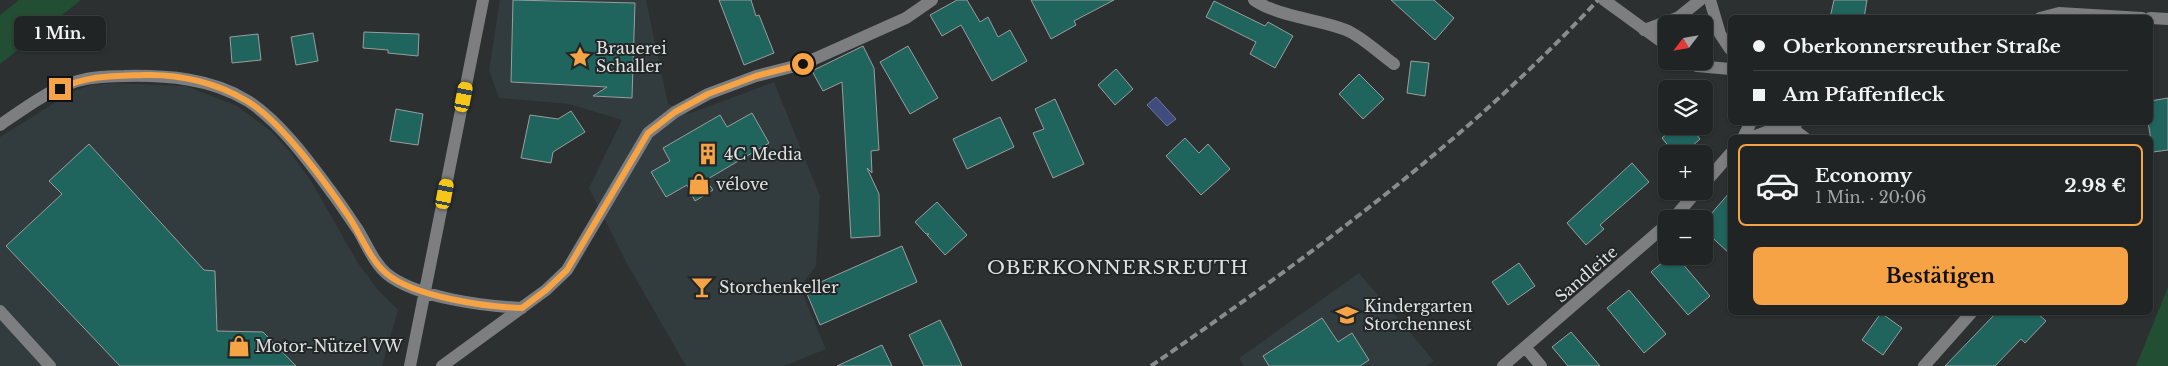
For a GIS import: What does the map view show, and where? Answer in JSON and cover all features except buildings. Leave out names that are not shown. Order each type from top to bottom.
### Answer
[{"type":"street","points":[[410,366],[483,0]]},
{"type":"street","points":[[442,366],[546,290],[567,270],[648,133],[675,112],[708,94],[756,76],[811,60],[906,18],[932,0]]},
{"type":"street","points":[[1254,0],[1289,14],[1348,30],[1394,64]]},
{"type":"street","points":[[1604,0],[1658,40]]},
{"type":"street","points":[[1644,30],[1680,18],[1700,0]]},
{"type":"street","points":[[1710,0],[1720,34],[1728,45]]},
{"type":"street","points":[[2051,15],[2059,13],[2092,15]]},
{"type":"street","points":[[2153,18],[2168,19]]},
{"type":"street","points":[[1713,67],[1728,69]]},
{"type":"street","points":[[0,125],[36,101],[72,83],[100,76],[158,75],[204,82],[248,101],[268,117],[300,152],[350,218],[377,262],[386,273],[397,281],[426,292],[468,303],[522,308]]},
{"type":"street","points":[[1758,135],[1772,130],[1795,128]]},
{"type":"street","points":[[1713,174],[1728,156]]},
{"type":"street","points":[[1681,210],[1690,200]]},
{"type":"street","name":"Sandleite","points":[[1503,366],[1658,232]]},
{"type":"street","points":[[0,311],[50,366]]},
{"type":"street","points":[[1924,366],[1969,315]]},
{"type":"street","points":[[1526,348],[1541,366]]},
{"type":"shaded area","points":[[500,0],[646,0],[668,104],[688,114],[774,82],[820,196],[816,266],[800,287],[826,349],[784,366],[686,366],[625,260],[589,188],[622,120],[569,104],[499,98],[489,70]]},
{"type":"shaded area","points":[[112,83],[186,86],[237,106],[271,131],[291,153],[311,181],[358,263],[377,289],[398,310],[382,366],[0,366],[0,137],[74,91],[91,85]]},
{"type":"shaded area","name":"Kindergarten Storchennest","points":[[1359,273],[1434,361],[1426,366],[1244,366],[1239,358]]},
{"type":"green space","points":[[19,0],[81,0],[0,64],[0,15]]},
{"type":"green space","points":[[2168,287],[2168,366],[2136,366]]},
{"type":"water","points":[[1156,97],[1176,119],[1167,126],[1147,105]]},
{"type":"railway","points":[[1151,366],[1328,239],[1385,195],[1495,102],[1598,0]]},
{"type":"place","name":"Brauerei Schaller","points":[[580,57]]},
{"type":"place","name":"4C Media","points":[[708,154]]},
{"type":"place","name":"vélove","points":[[699,184]]},
{"type":"place","name":"Storchenkeller","points":[[702,287]]},
{"type":"place","name":"Kindergarten Storchennest","points":[[1347,315]]},
{"type":"place","name":"Motor-Nützel VW","points":[[239,346]]},
{"type":"district","name":"OBERKONNERSREUTH","points":[[1118,267]]},
{"type":"route","points":[[60,89],[72,83],[100,76],[158,75],[204,82],[248,101],[268,117],[300,152],[350,218],[377,262],[386,273],[397,281],[426,292],[468,303],[494,307],[522,308],[546,290],[567,270],[648,133],[675,112],[708,94],[756,76],[803,64]]}]
